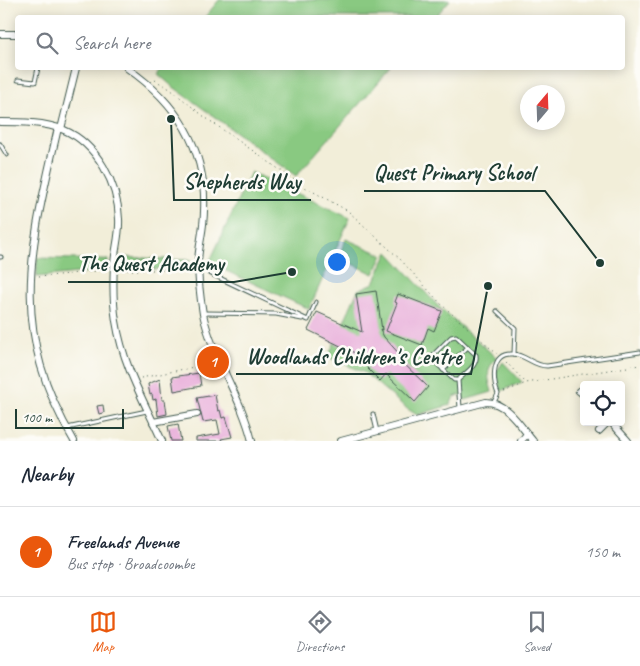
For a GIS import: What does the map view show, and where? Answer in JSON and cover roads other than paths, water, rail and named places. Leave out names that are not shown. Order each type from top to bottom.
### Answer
[{"type":"street","points":[[0,34],[15,34]]},
{"type":"street","points":[[74,441],[66,428],[44,379],[31,313],[30,278],[36,226],[75,70]]},
{"type":"street","points":[[130,70],[146,80],[166,99],[192,140],[199,167],[204,210],[198,260],[203,313],[211,344],[247,422],[252,441]]},
{"type":"street","points":[[0,122],[19,122],[60,128],[77,139],[95,155],[114,189],[119,219],[114,270],[116,320],[120,343],[132,380],[162,441]]},
{"type":"street","points":[[342,441],[460,409],[494,402],[502,405],[533,441]]},
{"type":"street","points":[[153,422],[197,414]]},
{"type":"street","points":[[599,431],[605,426]]},
{"type":"street","points":[[614,426],[628,441]]},
{"type":"street","points":[[521,441],[528,434]]},
{"type":"lane","points":[[18,80],[35,82],[38,70]]},
{"type":"lane","points":[[0,144],[7,155]]},
{"type":"lane","points":[[209,273],[308,320]]},
{"type":"lane","points":[[308,320],[316,302]]},
{"type":"lane","points":[[497,311],[515,328],[514,354]]},
{"type":"lane","points":[[203,313],[276,314],[308,320]]},
{"type":"lane","points":[[456,336],[477,359],[476,364],[458,380],[454,380],[432,359],[432,355],[451,337],[456,336]]},
{"type":"lane","points":[[443,370],[468,347]]},
{"type":"lane","points":[[494,402],[498,394],[493,370],[502,358],[514,354],[532,363],[547,366],[640,352]]},
{"type":"lane","points":[[458,380],[460,409]]},
{"type":"lane","points":[[66,428],[147,411]]},
{"type":"lane","points":[[373,414],[377,431]]},
{"type":"place","name":"Shepherds Way","points":[[171,119]]},
{"type":"place","name":"Quest Primary School","points":[[600,263]]},
{"type":"place","name":"The Quest Academy","points":[[292,272]]},
{"type":"place","name":"Woodlands Children's Centre","points":[[488,286]]},
{"type":"place","name":"Freelands Avenue","points":[[213,362]]}]
